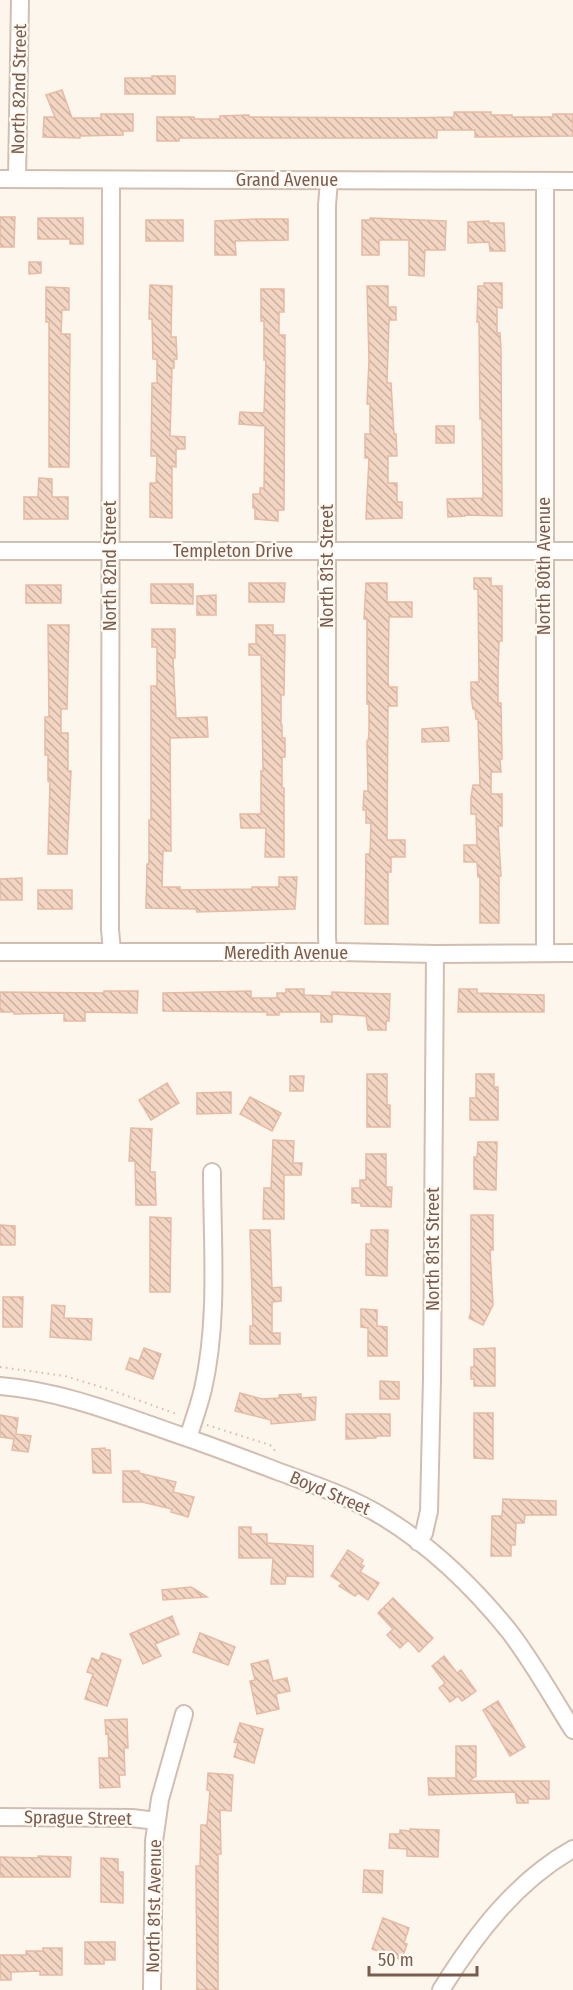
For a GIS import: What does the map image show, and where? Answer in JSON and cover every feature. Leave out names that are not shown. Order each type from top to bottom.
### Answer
[{"type":"street","name":"North 82nd Street","points":[[17,179],[20,0]]},
{"type":"street","name":"Grand Avenue","points":[[0,179],[573,181]]},
{"type":"street","name":"North 82nd Street","points":[[111,181],[110,929],[112,952]]},
{"type":"street","name":"North 81st Street","points":[[328,952],[327,205],[329,181]]},
{"type":"street","name":"North 80th Avenue","points":[[545,181],[545,952]]},
{"type":"street","name":"Templeton Drive","points":[[0,551],[573,551]]},
{"type":"street","name":"Meredith Avenue","points":[[0,952],[573,953]]},
{"type":"street","name":"North 81st Street","points":[[418,1542],[424,1533],[429,1511],[435,954]]},
{"type":"street","points":[[188,1438],[203,1390],[210,1344],[212,1172]]},
{"type":"street","name":"Boyd Street","points":[[0,1386],[44,1392],[86,1403],[344,1495],[383,1517],[418,1542],[469,1588],[508,1631],[573,1730]]},
{"type":"street","name":"North 81st Avenue","points":[[152,1990],[156,1821],[184,1714]]},
{"type":"street","name":"Sprague Street","points":[[0,1817],[132,1818],[156,1821]]},
{"type":"street","points":[[441,1990],[461,1957],[491,1918],[536,1875],[573,1849]]},
{"type":"building","points":[[152,76],[175,76],[175,94],[125,94],[125,78],[152,78]]},
{"type":"building","points":[[62,90],[72,118],[101,118],[101,114],[133,114],[133,131],[123,131],[123,135],[80,136],[80,138],[43,137],[44,117],[55,117],[46,95]]},
{"type":"building","points":[[454,112],[491,112],[491,115],[512,115],[512,117],[553,117],[553,114],[573,114],[573,136],[475,137],[475,130],[437,130],[437,138],[179,138],[179,141],[157,141],[157,117],[220,119],[220,116],[249,115],[249,117],[404,118],[454,117]]},
{"type":"building","points":[[0,217],[15,217],[14,247],[0,247]]},
{"type":"building","points":[[38,218],[83,218],[83,244],[70,244],[70,239],[38,239]]},
{"type":"building","points":[[370,218],[446,221],[445,250],[425,250],[424,276],[409,275],[409,240],[379,240],[379,255],[362,255],[362,220],[370,220]]},
{"type":"building","points":[[288,219],[288,240],[235,241],[236,255],[215,255],[215,221]]},
{"type":"building","points":[[146,220],[183,220],[183,241],[146,241]]},
{"type":"building","points":[[489,221],[489,223],[504,223],[505,251],[490,251],[489,242],[468,243],[468,222]]},
{"type":"building","points":[[29,262],[41,262],[41,273],[29,274]]},
{"type":"building","points":[[484,283],[502,283],[502,308],[497,307],[497,333],[500,333],[501,350],[502,516],[448,517],[447,499],[483,498],[479,322],[477,322],[478,286],[484,286]]},
{"type":"building","points":[[150,285],[172,286],[171,337],[176,337],[177,359],[174,359],[174,368],[172,368],[170,436],[185,437],[185,449],[176,449],[176,467],[172,466],[172,518],[150,517],[150,483],[156,483],[157,456],[151,456],[152,383],[157,383],[157,359],[153,359],[152,319],[149,319]]},
{"type":"building","points":[[367,286],[388,286],[388,307],[396,307],[396,320],[389,320],[387,383],[391,383],[397,456],[388,456],[388,483],[397,483],[397,502],[402,502],[402,518],[366,519],[369,458],[365,458],[365,434],[370,434],[370,404],[367,404],[369,359]]},
{"type":"building","points":[[46,287],[69,288],[69,310],[62,310],[61,334],[70,334],[69,467],[49,467],[49,322],[46,322]]},
{"type":"building","points":[[261,289],[284,289],[284,312],[279,312],[279,335],[285,335],[284,510],[278,510],[278,521],[255,519],[255,508],[253,508],[253,494],[260,494],[260,488],[264,488],[265,426],[239,424],[240,412],[264,413],[266,360],[264,360],[264,321],[261,321]]},
{"type":"building","points":[[436,426],[454,426],[454,443],[436,443]]},
{"type":"building","points":[[39,478],[52,479],[52,497],[68,497],[68,519],[24,519],[24,497],[38,497]]},
{"type":"building","points":[[474,578],[491,578],[491,586],[502,586],[502,641],[499,641],[498,703],[501,703],[502,759],[500,759],[501,772],[491,772],[491,794],[502,794],[502,826],[498,826],[501,876],[499,876],[499,923],[480,923],[480,877],[478,877],[477,862],[464,862],[464,845],[477,845],[476,814],[471,814],[471,797],[473,785],[480,785],[478,719],[476,719],[471,696],[471,682],[479,682],[478,589],[474,589]]},
{"type":"building","points":[[249,583],[285,583],[284,602],[249,602]]},
{"type":"building","points":[[366,583],[387,583],[387,602],[412,602],[412,617],[389,617],[388,682],[389,687],[397,687],[397,706],[388,706],[387,840],[405,840],[405,857],[391,857],[391,872],[388,872],[388,924],[365,924],[366,854],[370,854],[371,823],[366,823],[366,810],[363,810],[364,791],[368,791],[367,741],[369,732],[367,619],[364,619]]},
{"type":"building","points":[[151,584],[193,584],[193,604],[151,603]]},
{"type":"building","points":[[26,585],[61,585],[61,603],[26,603]]},
{"type":"building","points":[[216,595],[216,615],[197,615],[197,596]]},
{"type":"building","points":[[48,625],[69,625],[67,709],[61,709],[61,733],[68,733],[68,771],[71,771],[67,854],[48,854],[50,782],[48,781],[48,755],[45,755],[45,717],[49,717]]},
{"type":"building","points":[[256,625],[273,625],[273,635],[285,635],[284,695],[281,695],[282,738],[285,738],[285,757],[282,757],[284,857],[265,857],[266,828],[241,828],[240,814],[261,814],[261,771],[263,771],[261,655],[249,655],[249,644],[256,644]]},
{"type":"building","points":[[152,629],[175,629],[175,658],[173,658],[176,718],[207,717],[208,737],[170,738],[171,851],[163,851],[162,887],[180,887],[180,890],[279,887],[279,877],[297,877],[295,909],[197,912],[196,909],[146,908],[149,820],[151,820],[151,686],[157,686],[157,647],[152,647]]},
{"type":"building","points":[[448,727],[449,741],[422,742],[422,729]]},
{"type":"building","points":[[22,878],[22,900],[0,900],[0,879]]},
{"type":"building","points":[[38,890],[72,890],[72,909],[38,909]]},
{"type":"building","points":[[286,989],[304,989],[304,995],[332,996],[332,992],[390,994],[389,1021],[386,1021],[386,1030],[368,1030],[366,1016],[332,1014],[332,1022],[321,1022],[321,1012],[279,1012],[279,1015],[267,1015],[267,1012],[163,1011],[163,993],[251,991],[251,998],[277,998],[277,993],[286,993]]},
{"type":"building","points":[[459,989],[477,989],[477,993],[544,995],[544,1012],[458,1012]]},
{"type":"building","points":[[104,991],[138,991],[137,1013],[85,1012],[85,1021],[64,1021],[64,1013],[0,1012],[0,992],[104,993]]},
{"type":"building","points":[[367,1074],[387,1074],[390,1127],[367,1127]]},
{"type":"building","points":[[476,1074],[494,1074],[494,1087],[498,1087],[498,1120],[470,1120],[470,1098],[476,1098]]},
{"type":"building","points":[[290,1076],[304,1076],[303,1091],[290,1091]]},
{"type":"building","points":[[167,1083],[179,1103],[151,1120],[139,1100]]},
{"type":"building","points":[[231,1092],[231,1113],[197,1114],[197,1093]]},
{"type":"building","points":[[250,1097],[281,1113],[272,1131],[240,1114]]},
{"type":"building","points":[[131,1128],[152,1129],[150,1172],[155,1172],[156,1205],[136,1205],[135,1161],[129,1161]]},
{"type":"building","points":[[273,1140],[294,1141],[293,1163],[302,1163],[301,1175],[284,1175],[284,1219],[263,1219],[264,1188],[271,1188]]},
{"type":"building","points":[[478,1142],[497,1142],[496,1190],[474,1189],[474,1157],[477,1157]]},
{"type":"building","points":[[366,1154],[386,1154],[386,1187],[392,1187],[391,1207],[361,1206],[361,1203],[352,1203],[352,1188],[360,1188],[360,1180],[366,1180]]},
{"type":"building","points":[[471,1215],[493,1215],[493,1250],[490,1250],[493,1305],[483,1325],[469,1318],[471,1312]]},
{"type":"building","points":[[150,1217],[171,1218],[170,1292],[150,1292]]},
{"type":"building","points":[[0,1225],[15,1226],[15,1245],[0,1245]]},
{"type":"building","points":[[250,1230],[270,1230],[272,1288],[281,1287],[281,1301],[272,1302],[272,1333],[280,1333],[280,1344],[250,1344],[250,1326],[253,1326]]},
{"type":"building","points":[[371,1230],[388,1230],[387,1276],[366,1275],[366,1244],[371,1244]]},
{"type":"building","points":[[3,1297],[23,1297],[22,1327],[3,1327]]},
{"type":"building","points":[[52,1305],[65,1306],[64,1318],[92,1319],[91,1340],[50,1337]]},
{"type":"building","points":[[361,1309],[377,1310],[377,1326],[387,1327],[387,1356],[368,1356],[368,1328],[361,1327]]},
{"type":"building","points":[[144,1348],[161,1354],[153,1379],[126,1369],[130,1358],[139,1361]]},
{"type":"building","points":[[495,1348],[495,1386],[474,1386],[474,1379],[471,1379],[471,1367],[474,1367],[474,1349]]},
{"type":"building","points":[[380,1381],[399,1382],[399,1399],[380,1399]]},
{"type":"building","points":[[240,1393],[262,1399],[279,1398],[279,1395],[301,1394],[301,1398],[316,1397],[315,1420],[271,1424],[271,1420],[235,1411]]},
{"type":"building","points":[[474,1413],[493,1413],[493,1459],[474,1458]]},
{"type":"building","points":[[346,1414],[390,1414],[390,1436],[346,1439]]},
{"type":"building","points":[[0,1415],[18,1418],[16,1434],[31,1436],[28,1452],[12,1450],[14,1439],[0,1437]]},
{"type":"building","points":[[105,1448],[105,1450],[110,1450],[111,1473],[93,1473],[92,1449]]},
{"type":"building","points":[[123,1471],[139,1471],[139,1473],[176,1482],[173,1492],[194,1497],[188,1517],[171,1512],[172,1509],[142,1502],[123,1502]]},
{"type":"building","points":[[503,1499],[556,1501],[556,1515],[525,1515],[524,1523],[516,1523],[515,1545],[511,1545],[511,1556],[491,1556],[492,1516],[502,1516]]},
{"type":"building","points":[[239,1527],[251,1527],[251,1534],[267,1534],[267,1543],[313,1546],[313,1577],[286,1576],[285,1584],[271,1584],[273,1558],[239,1558]]},
{"type":"building","points":[[348,1550],[363,1560],[361,1564],[364,1566],[360,1572],[379,1583],[368,1600],[358,1593],[355,1596],[339,1586],[342,1583],[331,1576]]},
{"type":"building","points":[[191,1587],[207,1597],[163,1600],[162,1590]]},
{"type":"building","points":[[393,1598],[433,1638],[419,1652],[408,1640],[400,1648],[387,1635],[393,1629],[378,1613]]},
{"type":"building","points":[[172,1616],[179,1634],[155,1644],[161,1656],[143,1664],[130,1634]]},
{"type":"building","points":[[200,1633],[235,1647],[228,1665],[193,1652]]},
{"type":"building","points":[[102,1653],[121,1660],[107,1706],[85,1699],[93,1674],[87,1672],[92,1658],[99,1661]]},
{"type":"building","points":[[444,1656],[457,1673],[461,1670],[476,1691],[462,1701],[458,1696],[450,1702],[439,1688],[445,1683],[432,1666]]},
{"type":"building","points":[[268,1660],[273,1681],[287,1678],[290,1691],[276,1694],[279,1709],[257,1714],[250,1681],[255,1680],[251,1664]]},
{"type":"building","points":[[498,1701],[525,1747],[510,1756],[483,1710]]},
{"type":"building","points":[[127,1719],[128,1748],[124,1748],[125,1775],[119,1775],[120,1787],[100,1788],[99,1758],[109,1758],[105,1720]]},
{"type":"building","points":[[240,1723],[263,1729],[254,1763],[234,1757],[238,1743],[234,1742]]},
{"type":"building","points":[[456,1746],[476,1746],[476,1776],[469,1781],[549,1781],[549,1799],[528,1799],[528,1803],[517,1803],[515,1792],[429,1795],[428,1778],[456,1778]]},
{"type":"building","points":[[208,1773],[233,1775],[231,1811],[220,1810],[218,1990],[197,1990],[196,1866],[200,1866],[201,1825],[207,1825],[210,1791],[207,1790]]},
{"type":"building","points":[[410,1829],[439,1830],[438,1857],[407,1856],[407,1849],[389,1848],[390,1834],[400,1834],[400,1830],[410,1831]]},
{"type":"building","points":[[38,1856],[71,1857],[70,1877],[0,1877],[0,1857],[38,1858]]},
{"type":"building","points":[[101,1858],[118,1859],[118,1872],[123,1872],[123,1903],[101,1902]]},
{"type":"building","points":[[364,1870],[383,1871],[382,1893],[363,1892]]},
{"type":"building","points":[[383,1918],[409,1928],[402,1960],[372,1949]]},
{"type":"building","points":[[85,1942],[115,1942],[115,1960],[104,1960],[104,1964],[85,1964]]},
{"type":"building","points":[[43,1948],[62,1948],[62,1975],[40,1975],[40,1971],[11,1972],[11,1980],[0,1980],[0,1955],[26,1955],[26,1951],[43,1951]]}]
